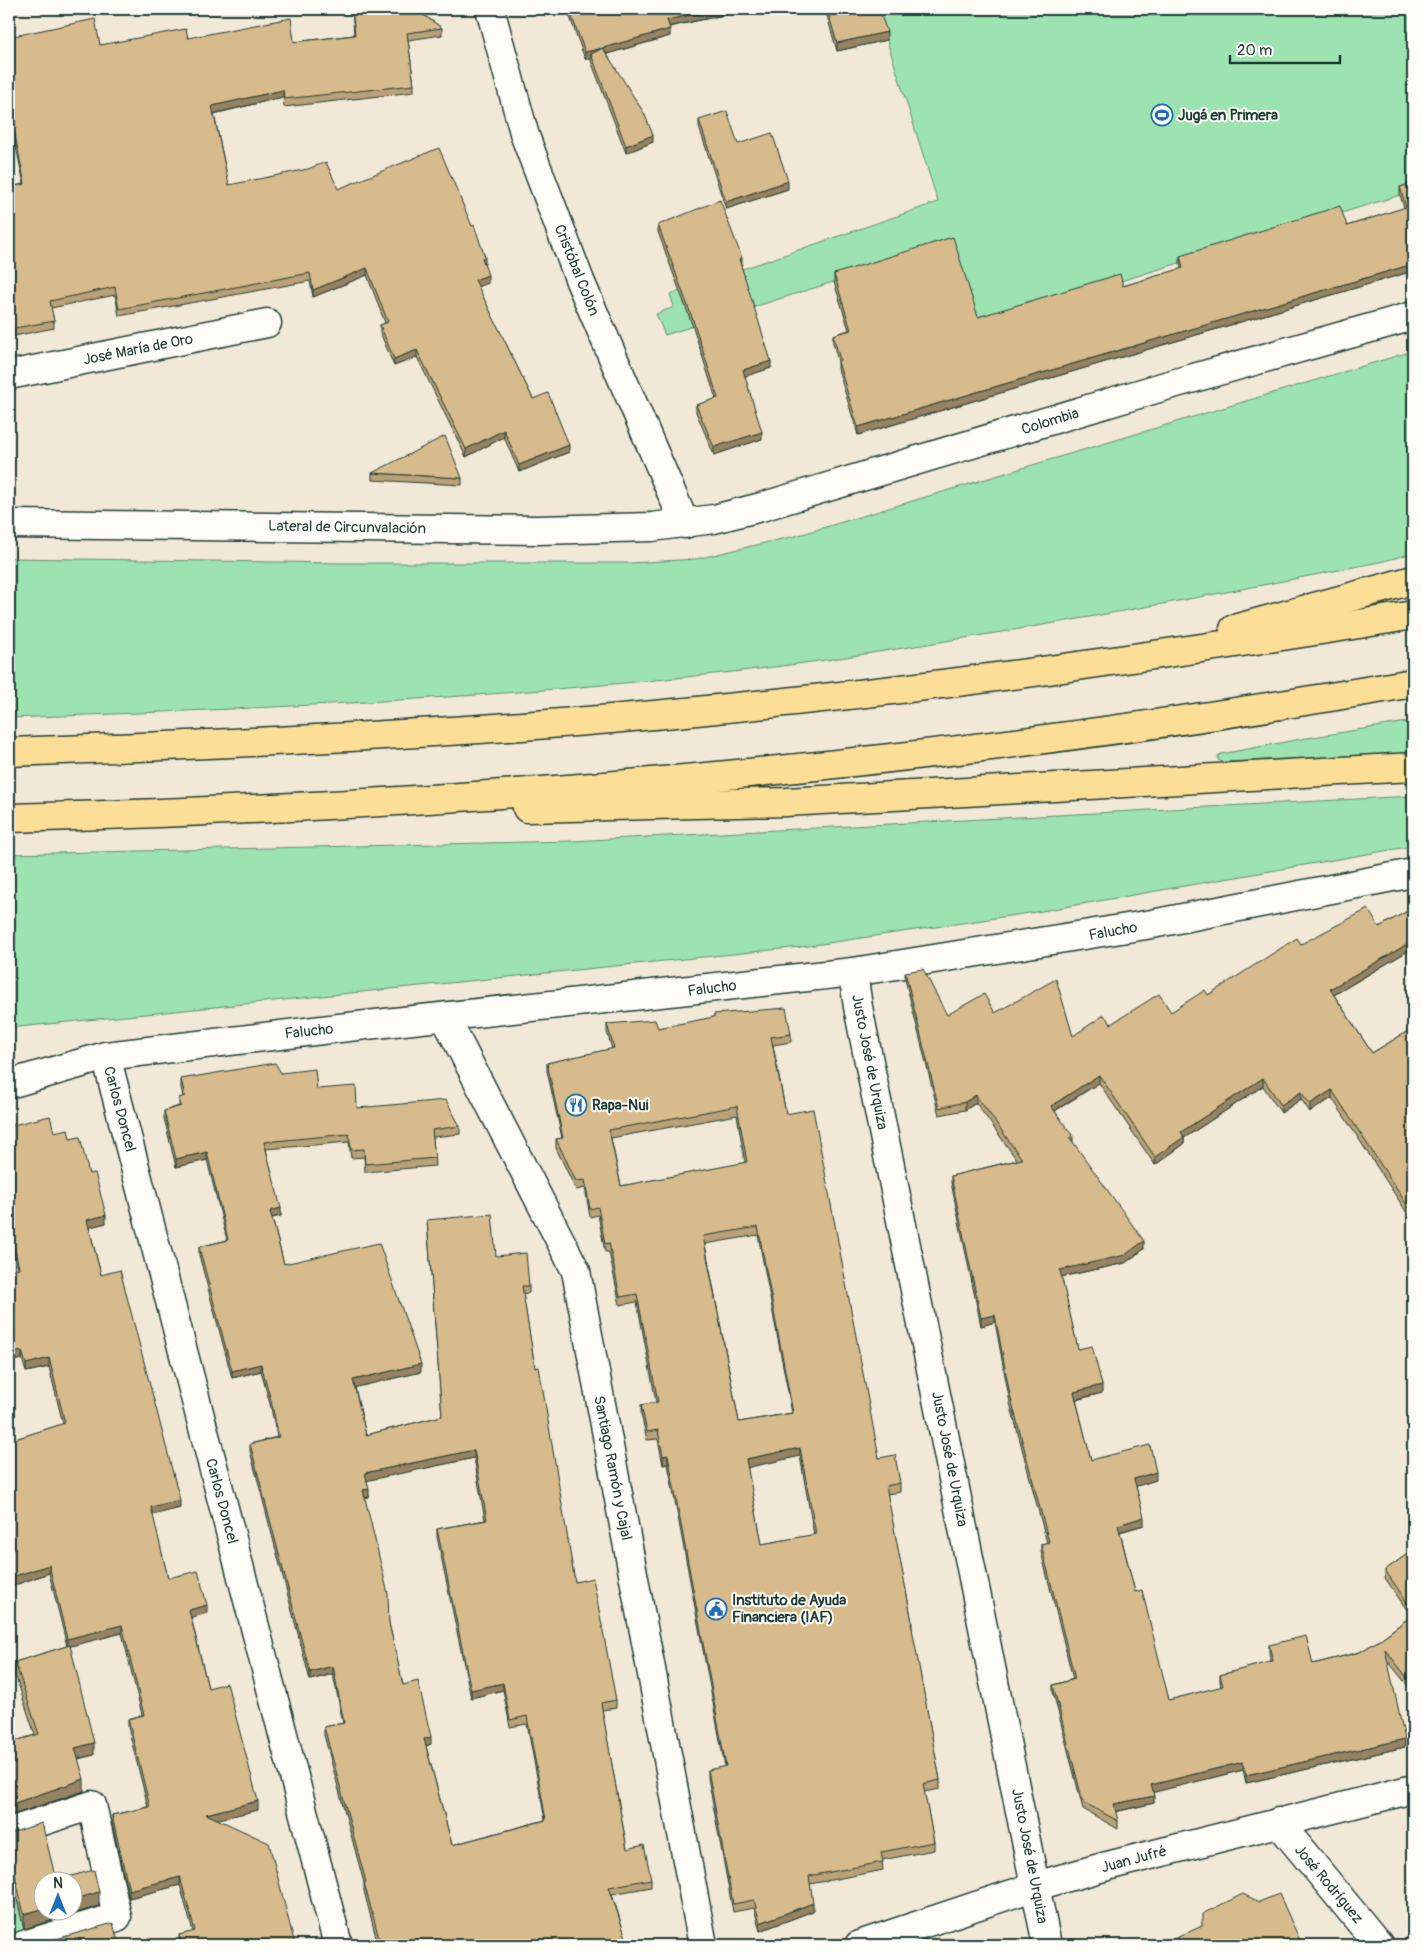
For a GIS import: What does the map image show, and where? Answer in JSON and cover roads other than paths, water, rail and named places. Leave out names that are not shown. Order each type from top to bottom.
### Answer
[{"type":"highway","points":[[1123,660],[1413,580]]},
{"type":"highway","points":[[9,752],[164,747],[614,719],[886,691],[1259,641],[1413,615]]},
{"type":"highway","points":[[9,818],[186,812],[418,799],[663,781],[916,756],[1144,725],[1413,683]]},
{"type":"highway","points":[[186,812],[266,814],[786,802],[1413,767]]},
{"type":"street","name":"Cristóbal Colón","points":[[490,9],[525,136],[577,272],[686,524]]},
{"type":"street","name":"Colombia","points":[[686,524],[761,507],[1162,387],[1413,316]]},
{"type":"street","name":"José María de Oro","points":[[9,375],[267,323]]},
{"type":"street","name":"Lateral de Circunvalación","points":[[9,524],[548,530],[624,529],[686,524]]},
{"type":"street","name":"Falucho","points":[[9,1084],[106,1056],[853,972],[1143,926],[1413,873]]},
{"type":"street","name":"Justo José de Urquiza","points":[[853,972],[858,1007],[1047,1945]]},
{"type":"street","name":"Santiago Ramón y Cajal","points":[[445,1017],[576,1271],[704,1945]]},
{"type":"street","points":[[9,1065],[106,1056]]},
{"type":"street","name":"Carlos Doncel","points":[[106,1056],[338,1945]]},
{"type":"street","name":"Juan Jufré","points":[[859,1945],[1036,1886],[1107,1866],[1413,1789]]},
{"type":"street","points":[[9,1832],[92,1805],[117,1917],[24,1945]]},
{"type":"street","name":"José Rodríguez","points":[[1278,1822],[1379,1945]]},
{"type":"place","name":"Jugá en Primera","points":[[1162,115]]},
{"type":"place","name":"Rapa-Nui","points":[[576,1105]]},
{"type":"place","name":"Instituto de Ayuda Financiera (IAF)","points":[[716,1609]]}]
